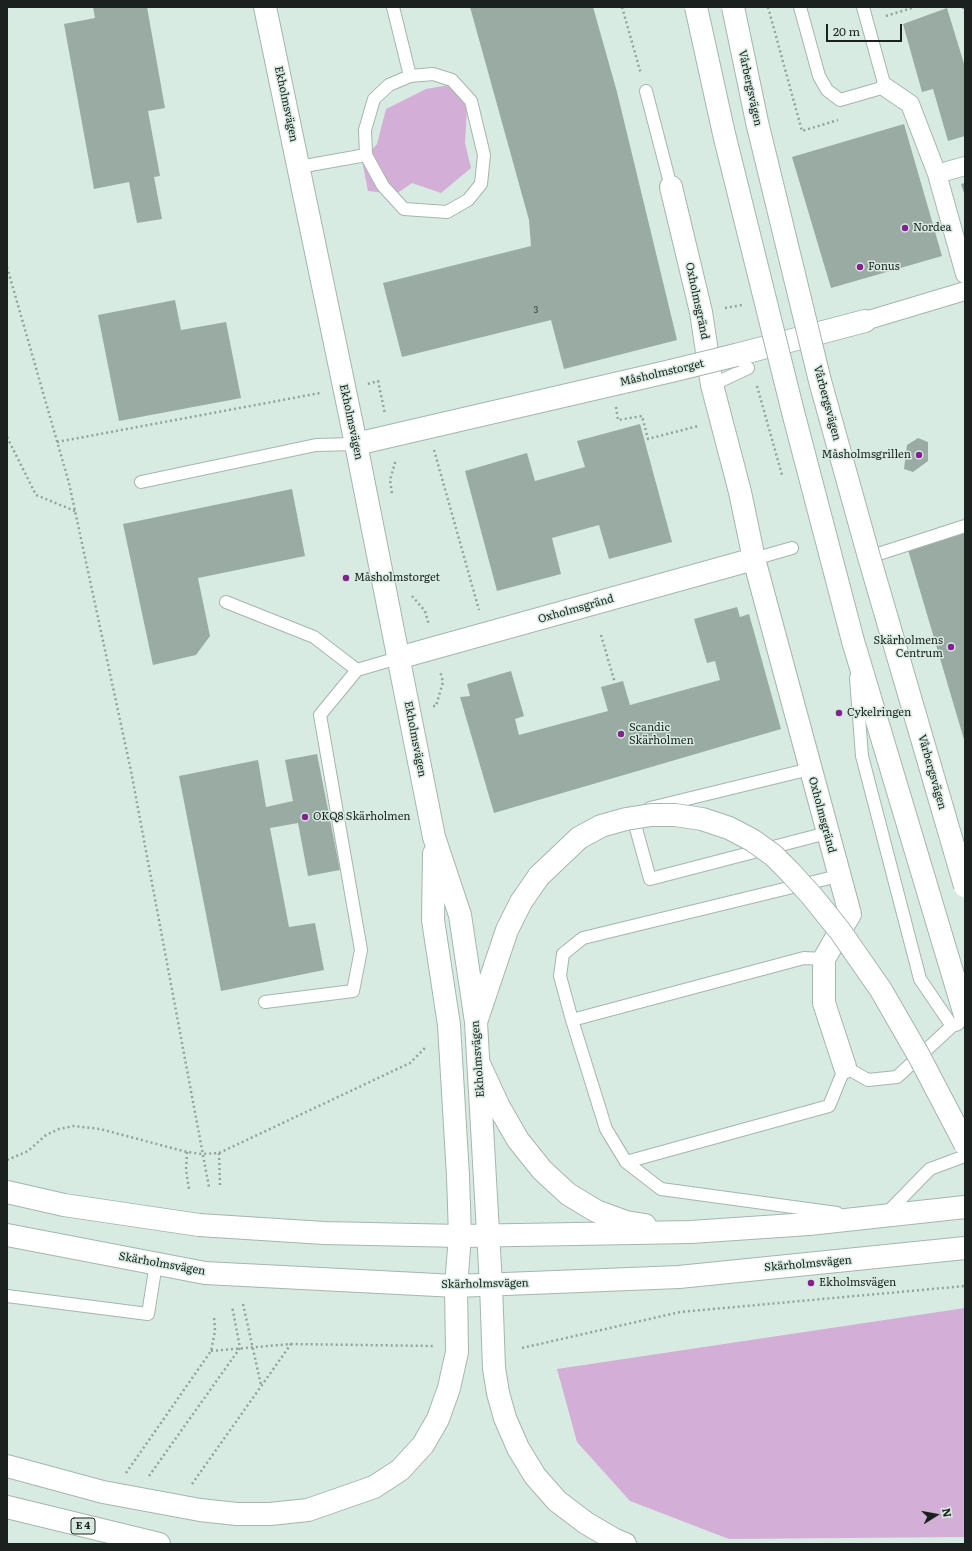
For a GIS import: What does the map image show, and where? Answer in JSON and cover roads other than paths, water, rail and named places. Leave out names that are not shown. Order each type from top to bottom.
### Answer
[{"type":"main road","name":"Ekholmsvägen","points":[[266,7],[356,444],[434,837],[460,915],[476,1022],[480,1066],[494,1368],[498,1393],[518,1448],[535,1476],[557,1501],[586,1523],[615,1540],[625,1544]]},
{"type":"main road","points":[[696,7],[728,149],[793,412],[853,641],[958,1020]]},
{"type":"main road","name":"Vårbergsvägen","points":[[733,7],[757,122],[820,381],[869,557],[965,886]]},
{"type":"main road","name":"Oxholmsgränd","points":[[671,186],[701,312],[712,384],[740,492],[754,559],[838,876],[850,914],[824,959]]},
{"type":"main road","name":"Måsholmstorget","points":[[356,444],[671,371],[742,361],[865,321]]},
{"type":"main road","name":"Oxholmsgränd","points":[[398,658],[754,559]]},
{"type":"main road","points":[[476,1022],[508,930],[521,902],[539,876],[579,838],[600,826],[626,819],[651,815],[669,815],[702,819],[729,828],[752,840],[773,855],[811,895],[840,931],[885,997],[919,1056],[965,1144]]},
{"type":"main road","name":"Ekholmsvägen","points":[[7,1466],[103,1492],[200,1510],[237,1514],[270,1514],[308,1510],[374,1487],[400,1470],[422,1445],[438,1419],[449,1388],[457,1352],[456,1286],[460,1236],[449,1025],[433,920],[434,837]]},
{"type":"main road","points":[[824,959],[824,1003],[845,1067]]},
{"type":"main road","points":[[480,1066],[499,1107],[518,1140],[542,1170],[568,1194],[596,1211],[626,1222],[691,1232]]},
{"type":"main road","points":[[7,1192],[64,1205],[199,1225],[324,1233],[460,1236],[487,1234],[691,1232],[883,1217],[965,1207]]},
{"type":"main road","name":"Skärholmsvägen","points":[[7,1235],[205,1273],[456,1286],[679,1277],[965,1248]]},
{"type":"main road","name":"E 4","points":[[7,1507],[159,1544]]},
{"type":"street","points":[[885,87],[910,104],[937,174],[965,274]]},
{"type":"street","points":[[937,174],[965,166]]},
{"type":"street","name":"Måsholmstorget","points":[[865,321],[965,291]]},
{"type":"lane","points":[[393,7],[410,76]]},
{"type":"lane","points":[[800,7],[819,76],[827,90],[840,100],[885,87],[863,7]]},
{"type":"lane","points":[[433,74],[452,80],[471,101],[484,156],[481,184],[468,200],[447,212],[404,209],[383,186],[366,156],[365,130],[374,99],[389,85],[410,76],[433,74]]},
{"type":"lane","name":"Oxholmsgränd","points":[[646,91],[671,186]]},
{"type":"lane","points":[[299,167],[366,156]]},
{"type":"lane","points":[[712,384],[742,361]]},
{"type":"lane","points":[[141,482],[316,446],[356,444]]},
{"type":"lane","points":[[869,557],[965,526]]},
{"type":"lane","points":[[754,559],[792,548]]},
{"type":"lane","points":[[226,602],[314,637],[357,670]]},
{"type":"lane","points":[[853,641],[862,756],[920,978],[958,1020],[965,1021]]},
{"type":"lane","points":[[265,1002],[353,991],[361,950],[320,715],[357,670],[398,658]]},
{"type":"lane","points":[[810,769],[632,812],[650,879],[827,833]]},
{"type":"lane","points":[[838,876],[582,938],[563,954],[560,976],[606,1129],[626,1162],[661,1189],[824,1212],[883,1217],[930,1169],[965,1156]]},
{"type":"lane","points":[[572,1020],[804,958],[824,959]]},
{"type":"lane","points":[[626,1162],[829,1106],[845,1067],[868,1080],[897,1077],[958,1020]]},
{"type":"lane","points":[[7,1296],[148,1314],[156,1264]]},
{"type":"place","name":"Nordea","points":[[905,228]]},
{"type":"place","name":"Fonus","points":[[860,267]]},
{"type":"place","name":"Måsholmsgrillen","points":[[919,455]]},
{"type":"place","name":"Måsholmstorget","points":[[346,578]]},
{"type":"place","name":"Skärholmens Centrum","points":[[951,647]]},
{"type":"place","name":"Cykelringen","points":[[839,713]]},
{"type":"place","name":"Scandic Skärholmen","points":[[621,734]]},
{"type":"place","name":"OKQ8 Skärholmen","points":[[305,817]]},
{"type":"place","name":"Ekholmsvägen","points":[[811,1283]]}]
